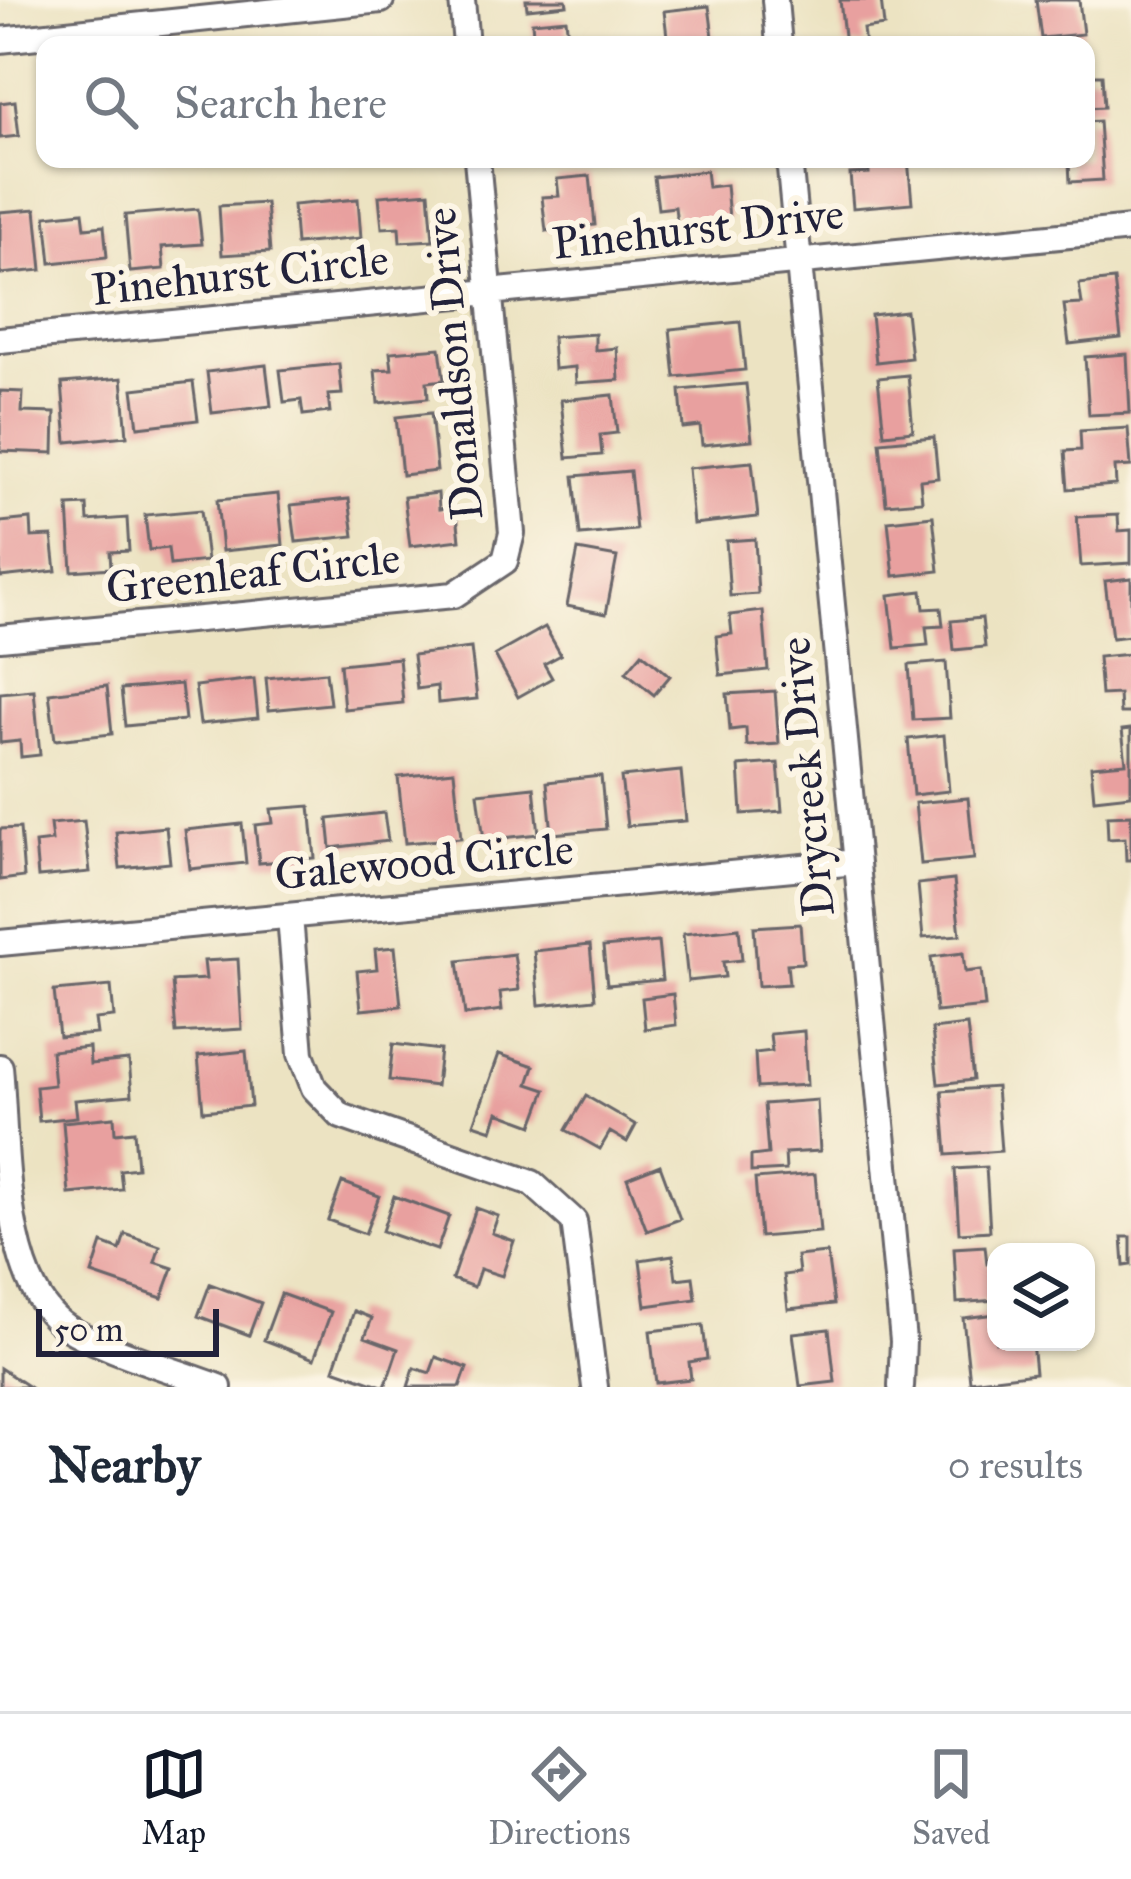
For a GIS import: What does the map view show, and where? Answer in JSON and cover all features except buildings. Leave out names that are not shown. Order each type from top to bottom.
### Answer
[{"type":"street","points":[[38,36],[381,0]]},
{"type":"street","points":[[462,0],[465,36]]},
{"type":"street","points":[[775,0],[778,36]]},
{"type":"street","points":[[0,40],[36,36]]},
{"type":"street","name":"Donaldson Drive","points":[[478,168],[512,533],[505,561]]},
{"type":"street","name":"Drycreek Drive","points":[[791,168],[903,1341],[902,1387]]},
{"type":"street","name":"Pinehurst Drive","points":[[489,291],[1131,229]]},
{"type":"street","name":"Pinehurst Circle","points":[[0,340],[489,291]]},
{"type":"street","name":"Greenleaf Circle","points":[[0,638],[454,595],[505,561]]},
{"type":"street","name":"Galewood Circle","points":[[0,943],[856,862]]},
{"type":"street","points":[[290,916],[301,1054],[314,1088],[341,1116],[532,1183],[574,1222],[595,1387]]},
{"type":"street","points":[[0,1067],[20,1260],[35,1295],[64,1326],[219,1387]]}]
